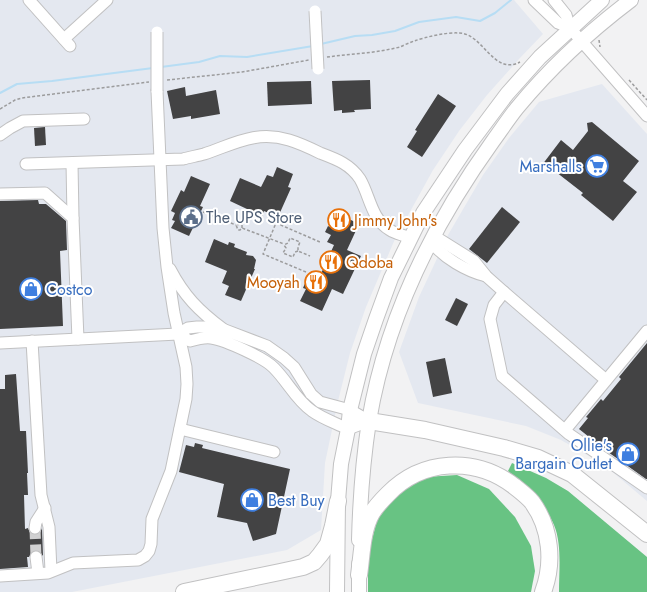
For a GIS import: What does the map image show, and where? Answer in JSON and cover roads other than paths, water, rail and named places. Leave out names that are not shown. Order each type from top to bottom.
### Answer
[{"type":"highway","points":[[369,421],[425,430],[504,448],[538,458],[572,474],[647,534]]},
{"type":"highway","points":[[359,575],[367,526],[372,512],[384,498],[396,485],[412,475],[431,468],[460,465],[486,470],[498,475],[520,490],[532,502],[542,521],[550,554],[549,570],[543,592]]},
{"type":"highway","points":[[184,592],[280,572],[309,564],[320,556],[328,544],[338,501]]},
{"type":"main road","points":[[337,592],[338,501],[341,464],[350,410],[364,354],[391,278],[427,207],[480,129],[525,73],[570,28],[602,0]]},
{"type":"main road","points":[[359,592],[360,501],[369,421],[384,359],[395,326],[410,287],[432,239],[464,183],[517,108],[581,41],[631,0]]},
{"type":"main road","points":[[432,239],[427,236],[427,230],[456,177],[472,152],[480,129]]},
{"type":"main road","points":[[384,359],[384,335],[394,303],[416,250],[416,244],[410,238]]},
{"type":"street","points":[[29,0],[67,42],[107,0]]},
{"type":"street","points":[[534,0],[558,24],[570,28]]},
{"type":"street","points":[[554,0],[566,15],[570,28],[647,116]]},
{"type":"street","points":[[315,11],[317,64]]},
{"type":"street","points":[[0,576],[51,572],[73,563],[138,560],[145,556],[149,551],[151,544],[152,519],[171,471],[186,399],[187,384],[186,367],[178,334],[166,261],[163,228],[157,91],[157,32]]},
{"type":"street","points":[[0,135],[23,122],[84,119]]},
{"type":"street","points":[[26,164],[183,159],[203,154],[244,139],[259,136],[274,137],[289,140],[346,164],[354,171],[360,180],[375,215],[382,224],[390,230],[410,238]]},
{"type":"street","points":[[72,163],[78,339]]},
{"type":"street","points":[[0,194],[45,193],[73,218]]},
{"type":"street","points":[[432,239],[438,250],[468,270],[486,276],[606,380]]},
{"type":"street","points":[[166,261],[177,282],[194,305],[204,315],[225,330]]},
{"type":"street","points":[[504,292],[494,305],[490,319],[502,376],[565,430],[647,488]]},
{"type":"street","points":[[0,343],[178,334],[188,328],[211,327],[225,330],[267,346],[294,367],[311,394],[320,402],[350,410],[369,421]]},
{"type":"street","points":[[565,430],[647,331]]},
{"type":"street","points":[[178,334],[190,341],[203,338],[212,338],[267,360],[312,412],[348,429],[369,421]]},
{"type":"street","points":[[32,341],[41,495],[49,527],[51,572]]},
{"type":"street","points":[[180,429],[274,452]]},
{"type":"street","points":[[35,528],[36,522],[45,508]]},
{"type":"street","points":[[36,557],[38,573]]},
{"type":"waterway","points":[[321,44],[355,36],[395,31],[419,22],[456,17],[480,21],[495,13],[511,0]]},
{"type":"waterway","points":[[161,67],[199,62],[220,56],[247,57],[313,46]]},
{"type":"waterway","points":[[0,93],[17,84],[153,68]]},
{"type":"tunnel","points":[[35,528],[36,557]]},
{"type":"place","name":"Marshalls","points":[[597,166]]},
{"type":"place","name":"The UPS Store","points":[[191,217]]},
{"type":"place","name":"Jimmy John's","points":[[339,220]]},
{"type":"place","name":"Qdoba","points":[[331,262]]},
{"type":"place","name":"Mooyah","points":[[316,282]]},
{"type":"place","name":"Costco","points":[[31,289]]},
{"type":"place","name":"Ollie's Bargain Outlet","points":[[628,454]]},
{"type":"place","name":"Best Buy","points":[[252,500]]}]
